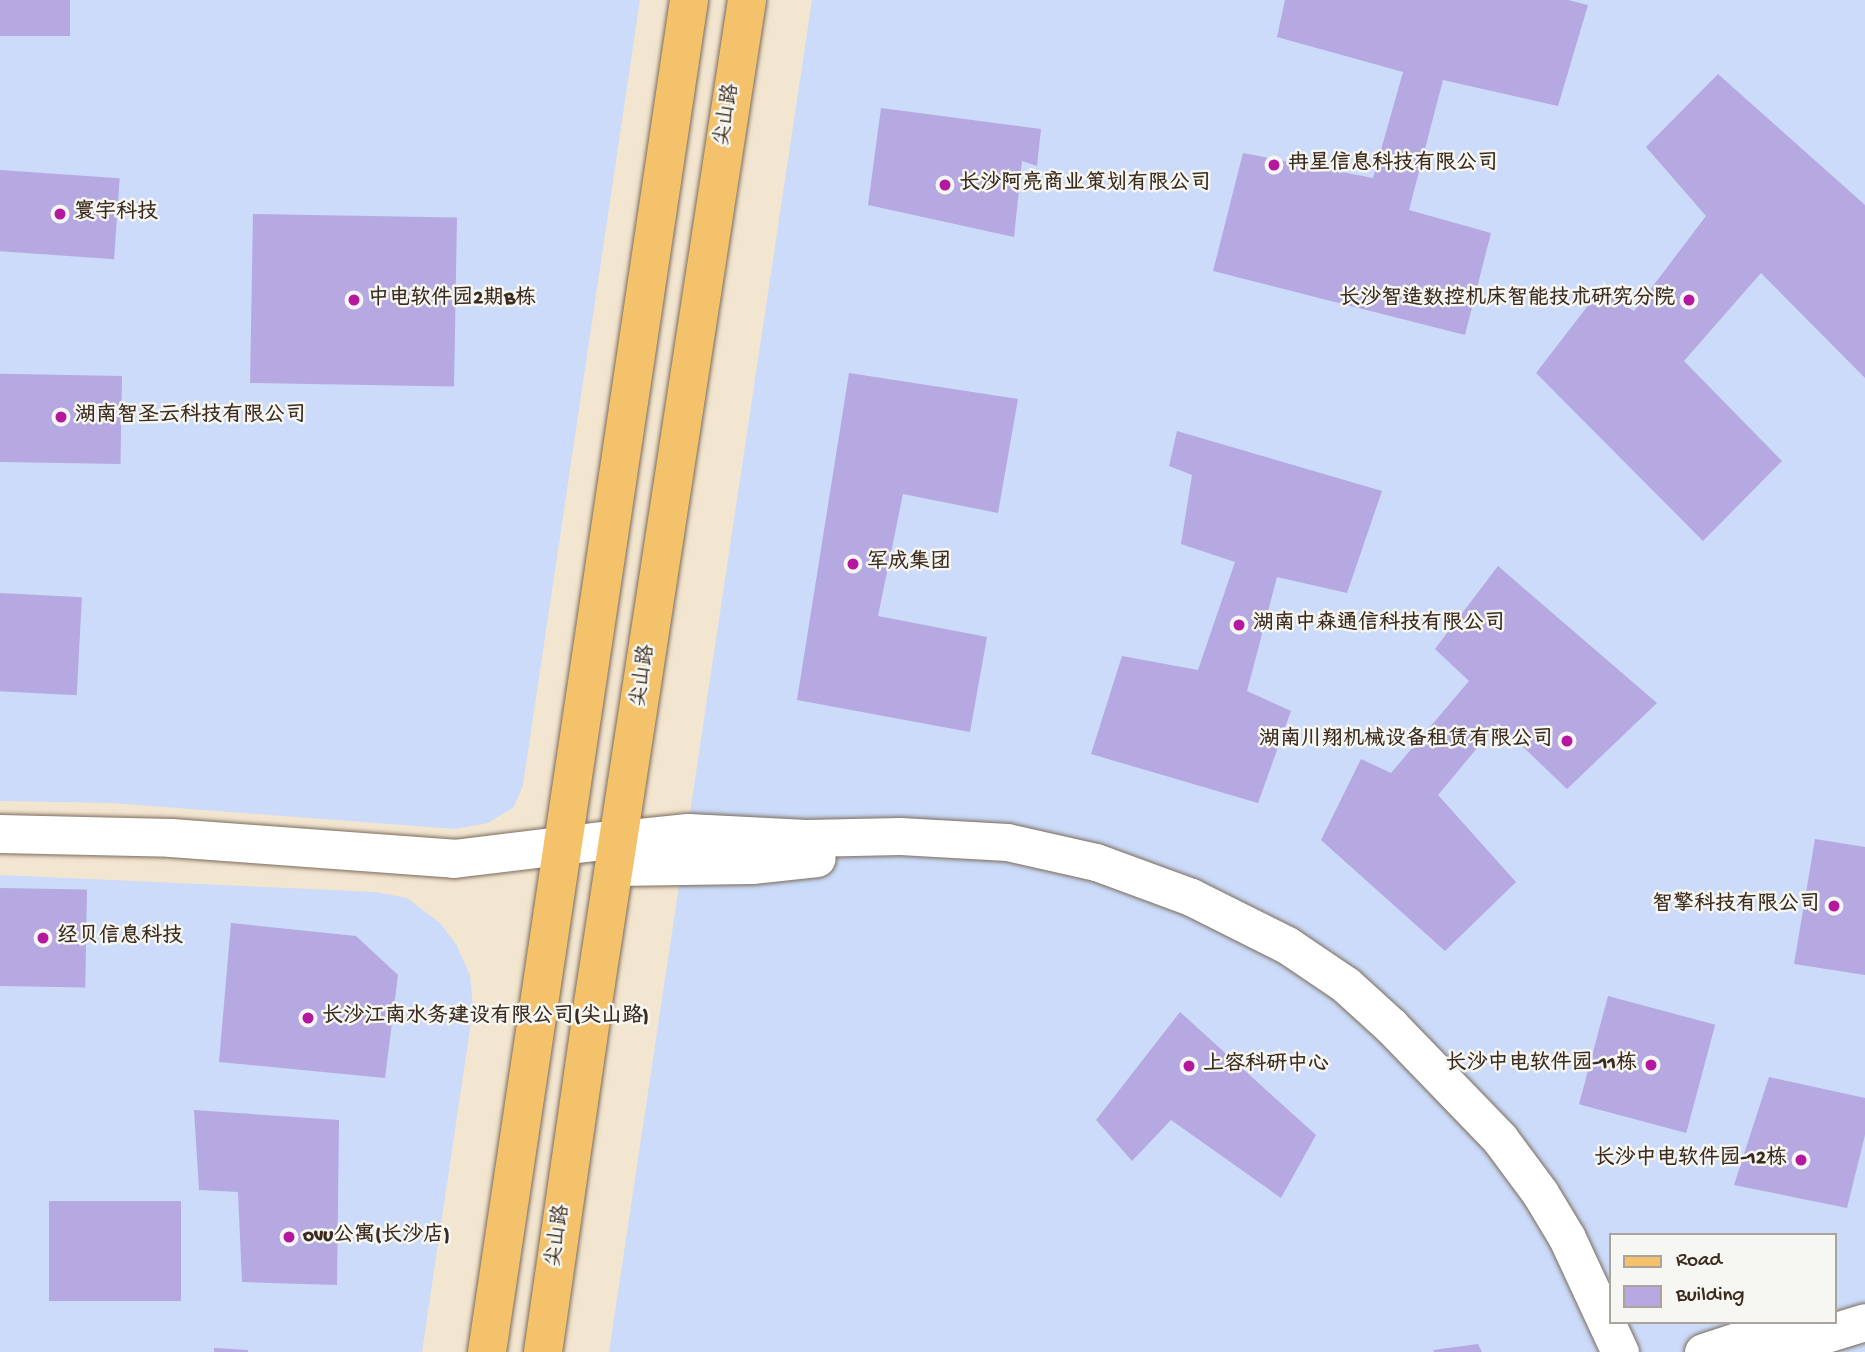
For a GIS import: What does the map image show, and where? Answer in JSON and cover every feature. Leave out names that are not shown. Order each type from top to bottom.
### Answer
[{"type":"main road","points":[[487,1352],[689,0]]},
{"type":"main road","name":"尖山路","points":[[543,1352],[747,0]]},
{"type":"street","points":[[618,853],[688,832],[806,838],[900,836],[1007,842],[1096,862],[1191,897],[1275,939],[1346,985],[1457,1091],[1500,1139],[1541,1193],[1567,1238],[1620,1352]]},
{"type":"street","points":[[0,834],[170,838],[454,859],[562,858]]},
{"type":"street","points":[[0,850],[170,853],[454,875],[562,858],[618,853],[902,857],[1002,864],[1092,884],[1179,916],[1261,954],[1336,1004],[1443,1105],[1525,1205],[1552,1250],[1600,1352]]},
{"type":"street","points":[[1837,1307],[1865,1300]]},
{"type":"street","points":[[1767,1352],[1865,1322]]},
{"type":"street","points":[[1703,1352],[1786,1324]]},
{"type":"shaded area","points":[[0,0],[640,0],[523,785],[514,807],[488,823],[455,829],[112,803],[0,801]]},
{"type":"shaded area","points":[[812,0],[1865,0],[1865,1352],[609,1352]]},
{"type":"shaded area","points":[[0,875],[376,892],[407,898],[440,923],[456,944],[470,975],[473,1009],[422,1352],[0,1352]]},
{"type":"building","points":[[0,0],[70,0],[70,36],[0,36]]},
{"type":"building","name":"冉星信息科技有限公司","points":[[1285,0],[1568,0],[1588,5],[1558,106],[1443,80],[1409,210],[1491,233],[1465,335],[1213,271],[1243,153],[1373,178],[1403,72],[1277,37]]},
{"type":"building","name":"长沙智造数控机床智能技术研究分院","points":[[1718,74],[1865,205],[1865,378],[1761,273],[1684,361],[1782,461],[1703,541],[1536,373],[1600,290],[1634,311],[1706,216],[1646,147]]},
{"type":"building","name":"长沙阿亮商业策划有限公司","points":[[881,108],[1041,129],[1037,166],[1022,161],[1014,237],[868,205]]},
{"type":"building","name":"寰宇科技","points":[[0,170],[120,178],[114,259],[0,251]]},
{"type":"building","name":"中电软件园2期B栋","points":[[253,214],[457,218],[454,387],[250,383]]},
{"type":"building","name":"军成集团","points":[[849,373],[1018,399],[998,513],[903,494],[878,616],[987,637],[970,732],[797,700]]},
{"type":"building","name":"湖南智圣云科技有限公司","points":[[0,374],[122,376],[120,464],[0,462]]},
{"type":"building","name":"湖南中森通信科技有限公司","points":[[1177,431],[1382,491],[1347,593],[1277,577],[1247,691],[1291,711],[1258,803],[1091,754],[1122,656],[1198,670],[1235,562],[1181,544],[1192,475],[1169,466]]},
{"type":"building","name":"湖南川翔机械设备租赁有限公司","points":[[1498,566],[1657,703],[1567,789],[1498,723],[1438,795],[1516,882],[1445,951],[1321,840],[1361,759],[1391,773],[1469,681],[1435,649]]},
{"type":"building","points":[[0,593],[82,597],[77,695],[0,691]]},
{"type":"building","name":"智擎科技有限公司","points":[[1815,839],[1865,847],[1865,975],[1794,964]]},
{"type":"building","name":"经贝信息科技","points":[[0,888],[87,890],[85,988],[0,986]]},
{"type":"building","name":"长沙江南水务建设有限公司(尖山路)","points":[[231,923],[356,936],[398,975],[385,1078],[219,1062]]},
{"type":"building","name":"长沙中电软件园-11栋","points":[[1608,996],[1715,1025],[1686,1133],[1579,1104]]},
{"type":"building","name":"上容科研中心","points":[[1180,1012],[1316,1135],[1281,1198],[1171,1120],[1132,1161],[1096,1120]]},
{"type":"building","name":"长沙中电软件园-12栋","points":[[1769,1077],[1865,1098],[1865,1135],[1847,1208],[1734,1185]]},
{"type":"building","name":"ovu公寓(长沙店)","points":[[194,1110],[339,1120],[337,1285],[242,1282],[238,1192],[199,1190]]},
{"type":"building","points":[[49,1201],[181,1201],[181,1301],[49,1301]]},
{"type":"building","points":[[1478,1344],[1482,1352],[1433,1350]]},
{"type":"building","points":[[214,1348],[248,1350],[248,1352],[214,1352]]},
{"type":"place","name":"冉星信息科技有限公司","points":[[1274,165]]},
{"type":"place","name":"长沙阿亮商业策划有限公司","points":[[945,185]]},
{"type":"place","name":"寰宇科技","points":[[60,214]]},
{"type":"place","name":"中电软件园2期B栋","points":[[354,300]]},
{"type":"place","name":"长沙智造数控机床智能技术研究分院","points":[[1689,300]]},
{"type":"place","name":"湖南智圣云科技有限公司","points":[[61,417]]},
{"type":"place","name":"军成集团","points":[[853,564]]},
{"type":"place","name":"湖南中森通信科技有限公司","points":[[1239,625]]},
{"type":"place","name":"湖南川翔机械设备租赁有限公司","points":[[1567,741]]},
{"type":"place","name":"智擎科技有限公司","points":[[1834,906]]},
{"type":"place","name":"经贝信息科技","points":[[43,938]]},
{"type":"place","name":"长沙江南水务建设有限公司(尖山路)","points":[[308,1018]]},
{"type":"place","name":"长沙中电软件园-11栋","points":[[1651,1065]]},
{"type":"place","name":"上容科研中心","points":[[1189,1066]]},
{"type":"place","name":"长沙中电软件园-12栋","points":[[1801,1160]]},
{"type":"place","name":"ovu公寓(长沙店)","points":[[289,1237]]}]
